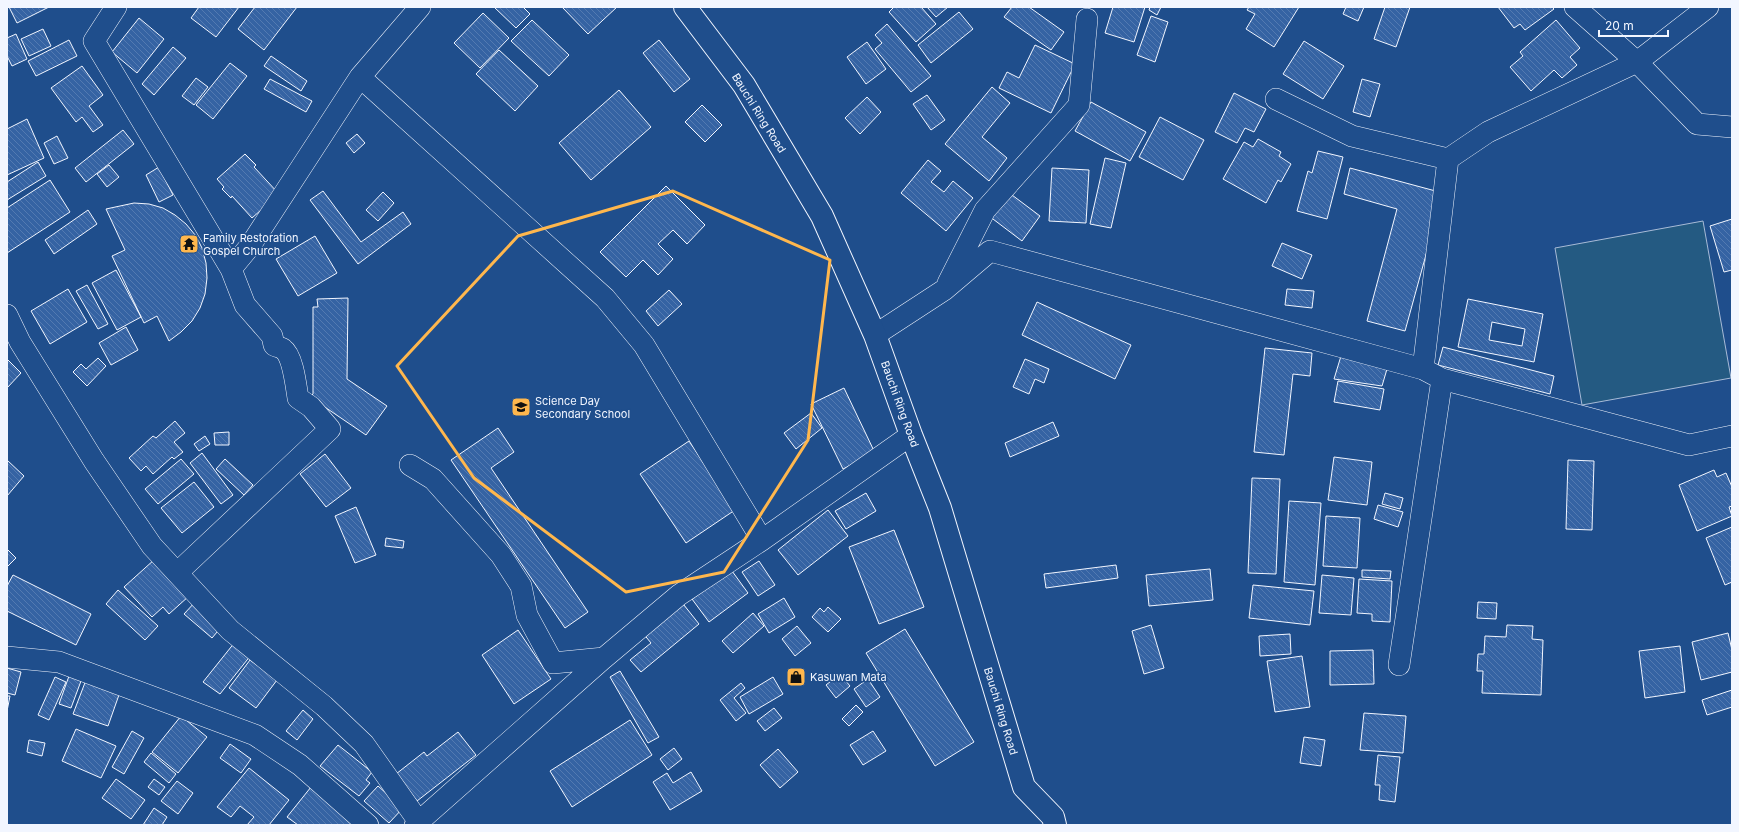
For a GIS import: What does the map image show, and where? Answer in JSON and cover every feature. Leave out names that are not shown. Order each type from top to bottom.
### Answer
[{"type":"main road","name":"Bauchi Ring Road","points":[[685,7],[744,85],[822,216],[875,336],[911,435],[940,508],[1024,787],[1054,821]]},
{"type":"street","points":[[116,7],[94,41],[231,269],[245,305],[272,336],[274,345],[283,348],[289,360],[298,398],[311,407],[330,429],[176,573]]},
{"type":"street","points":[[231,269],[250,246],[360,77],[420,7]]},
{"type":"street","points":[[1575,7],[1637,62],[1696,124],[1732,127]]},
{"type":"street","points":[[1276,99],[1352,136],[1448,159],[1488,132],[1637,62],[1708,7]]},
{"type":"street","points":[[944,290],[985,210],[1079,104],[1087,19]]},
{"type":"street","points":[[360,77],[605,298],[644,345],[762,540]]},
{"type":"street","points":[[1423,369],[1448,159]]},
{"type":"street","points":[[875,336],[944,290],[990,252],[1423,369],[1442,379],[1689,444],[1732,436]]},
{"type":"street","points":[[7,315],[20,342],[94,461],[152,546],[230,630],[324,706],[364,744],[417,823],[604,658],[679,595],[762,540],[911,435]]},
{"type":"street","points":[[1399,665],[1442,379]]},
{"type":"street","points":[[410,465],[434,479],[501,555],[521,586],[527,615],[553,663],[604,658]]},
{"type":"street","points":[[7,657],[59,662],[255,735],[300,765],[368,825]]},
{"type":"highlighted area","points":[[673,191],[830,260],[808,440],[724,572],[626,592],[474,478],[397,366],[518,236]]},
{"type":"shaded area","points":[[1703,221],[1731,378],[1582,405],[1555,248]]},
{"type":"building","points":[[9,7],[49,7],[17,23]]},
{"type":"building","points":[[199,7],[239,7],[216,37],[191,18]]},
{"type":"building","points":[[255,7],[297,7],[264,50],[238,29]]},
{"type":"building","points":[[494,7],[523,7],[530,14],[516,28]]},
{"type":"building","points":[[562,7],[617,7],[588,34]]},
{"type":"building","points":[[894,7],[921,7],[936,24],[916,42],[889,12]]},
{"type":"building","points":[[927,7],[948,7],[936,17]]},
{"type":"building","points":[[1012,7],[1029,7],[1064,32],[1051,50],[1004,17]]},
{"type":"building","points":[[1113,7],[1145,7],[1134,42],[1105,33]]},
{"type":"building","points":[[1150,7],[1161,7],[1157,15],[1149,10]]},
{"type":"building","points":[[1249,7],[1299,7],[1274,47],[1246,29],[1255,14],[1247,10]]},
{"type":"building","points":[[1346,7],[1364,7],[1358,21],[1343,14]]},
{"type":"building","points":[[1385,7],[1410,7],[1396,47],[1374,39]]},
{"type":"building","points":[[1498,7],[1552,7],[1554,9],[1525,30],[1520,24],[1514,28]]},
{"type":"building","points":[[959,12],[973,29],[931,63],[918,45]]},
{"type":"building","points":[[483,13],[509,38],[480,68],[454,43]]},
{"type":"building","points":[[1151,16],[1168,22],[1155,62],[1137,55]]},
{"type":"building","points":[[139,18],[164,39],[137,73],[112,52]]},
{"type":"building","points":[[532,20],[569,55],[549,76],[511,41]]},
{"type":"building","points":[[1556,20],[1580,48],[1570,57],[1577,65],[1562,78],[1554,70],[1531,91],[1510,67],[1523,56],[1520,52]]},
{"type":"building","points":[[887,24],[931,76],[911,92],[875,49],[882,43],[875,35]]},
{"type":"building","points":[[43,29],[51,46],[29,56],[21,39]]},
{"type":"building","points":[[16,34],[27,59],[12,66],[7,56],[7,38]]},
{"type":"building","points":[[69,40],[77,56],[36,76],[28,61]]},
{"type":"building","points":[[659,40],[690,79],[674,92],[643,53]]},
{"type":"building","points":[[1304,41],[1344,66],[1323,99],[1283,74]]},
{"type":"building","points":[[867,42],[886,69],[866,84],[847,57]]},
{"type":"building","points":[[1035,45],[1075,64],[1051,113],[999,88],[1007,72],[1019,78]]},
{"type":"building","points":[[173,47],[186,58],[154,95],[142,84]]},
{"type":"building","points":[[499,50],[538,86],[515,111],[476,74]]},
{"type":"building","points":[[271,56],[307,81],[301,91],[264,66]]},
{"type":"building","points":[[230,63],[247,76],[213,119],[196,105]]},
{"type":"building","points":[[82,66],[103,95],[89,106],[103,125],[93,132],[82,117],[76,122],[51,88]]},
{"type":"building","points":[[196,78],[208,87],[194,105],[182,96]]},
{"type":"building","points":[[270,79],[312,101],[306,112],[264,89]]},
{"type":"building","points":[[1362,79],[1380,84],[1370,117],[1353,112]]},
{"type":"building","points":[[992,87],[1010,103],[982,137],[1007,158],[989,181],[945,144]]},
{"type":"building","points":[[619,90],[651,127],[591,180],[559,143]]},
{"type":"building","points":[[1234,93],[1266,109],[1254,132],[1245,128],[1237,143],[1215,132]]},
{"type":"building","points":[[927,95],[945,120],[931,130],[913,104]]},
{"type":"building","points":[[867,97],[881,112],[860,134],[845,118]]},
{"type":"building","points":[[1091,102],[1146,132],[1130,161],[1075,131]]},
{"type":"building","points":[[702,105],[722,125],[705,142],[685,122]]},
{"type":"building","points":[[1160,117],[1204,140],[1183,180],[1139,157]]},
{"type":"building","points":[[27,119],[44,158],[7,175],[7,129]]},
{"type":"building","points":[[123,130],[134,144],[86,182],[75,168]]},
{"type":"building","points":[[357,134],[365,143],[354,153],[346,143]]},
{"type":"building","points":[[57,136],[68,158],[54,164],[44,143]]},
{"type":"building","points":[[1258,139],[1281,152],[1279,156],[1291,164],[1281,182],[1278,180],[1266,203],[1223,179],[1244,142],[1253,147]]},
{"type":"building","points":[[1318,151],[1343,157],[1327,219],[1297,211],[1308,171],[1312,173]]},
{"type":"building","points":[[245,154],[256,165],[254,167],[279,194],[252,218],[232,196],[231,198],[222,189],[224,187],[217,179]]},
{"type":"building","points":[[1105,158],[1126,163],[1111,228],[1090,224]]},
{"type":"building","points":[[928,160],[941,171],[931,182],[944,192],[953,181],[973,198],[946,231],[901,193]]},
{"type":"building","points":[[38,162],[46,176],[7,200],[7,182]]},
{"type":"building","points":[[109,165],[119,177],[107,187],[97,174]]},
{"type":"building","points":[[159,167],[173,195],[159,202],[146,175]]},
{"type":"building","points":[[1052,168],[1089,170],[1086,223],[1049,221]]},
{"type":"building","points":[[1350,168],[1443,193],[1405,331],[1367,321],[1397,209],[1344,194]]},
{"type":"building","points":[[50,180],[70,212],[7,253],[7,208]]},
{"type":"building","points":[[666,186],[705,225],[687,244],[673,230],[658,244],[673,259],[658,275],[643,260],[626,277],[600,252]]},
{"type":"building","points":[[323,191],[361,242],[403,212],[411,224],[358,264],[310,200]]},
{"type":"building","points":[[383,192],[394,203],[378,221],[366,210]]},
{"type":"building","points":[[1008,192],[1040,216],[1022,241],[989,216]]},
{"type":"building","points":[[134,203],[149,204],[163,208],[186,224],[196,236],[202,248],[206,263],[207,278],[205,294],[200,308],[192,321],[169,341],[157,316],[144,323],[112,256],[125,250],[106,209]]},
{"type":"building","points":[[88,210],[97,224],[54,254],[45,240]]},
{"type":"building","points":[[1732,219],[1732,270],[1724,272],[1710,226]]},
{"type":"building","points":[[315,236],[337,273],[298,296],[276,259]]},
{"type":"building","points":[[1282,243],[1312,255],[1302,279],[1272,266]]},
{"type":"building","points":[[116,270],[141,317],[117,330],[92,283]]},
{"type":"building","points":[[87,285],[108,324],[98,329],[76,291]]},
{"type":"building","points":[[68,289],[87,322],[50,344],[31,311]]},
{"type":"building","points":[[1287,289],[1314,291],[1312,308],[1285,305]]},
{"type":"building","points":[[669,290],[682,304],[658,326],[646,311]]},
{"type":"building","points":[[348,298],[347,379],[387,406],[366,435],[310,397],[313,394],[313,307],[318,307],[317,299]]},
{"type":"building","points":[[1468,299],[1543,314],[1534,362],[1458,347]],"holes":[[[1492,322],[1525,329],[1522,346],[1489,340]]]},
{"type":"building","points":[[1037,302],[1131,345],[1115,379],[1022,335]]},
{"type":"building","points":[[126,327],[138,350],[111,365],[99,343]]},
{"type":"building","points":[[1443,347],[1554,376],[1550,394],[1438,365]]},
{"type":"building","points":[[1265,348],[1312,353],[1310,376],[1293,374],[1284,455],[1254,452]]},
{"type":"building","points":[[1341,356],[1387,369],[1382,386],[1334,379]]},
{"type":"building","points":[[98,358],[106,366],[87,386],[73,372],[81,364],[86,369]]},
{"type":"building","points":[[7,359],[21,373],[7,388]]},
{"type":"building","points":[[1025,359],[1049,369],[1044,383],[1035,379],[1029,394],[1013,387]]},
{"type":"building","points":[[1338,381],[1384,389],[1380,410],[1334,402]]},
{"type":"building","points":[[844,388],[875,453],[843,469],[811,404]]},
{"type":"building","points":[[811,413],[822,428],[796,449],[784,433]]},
{"type":"building","points":[[175,421],[185,433],[174,442],[183,452],[174,459],[172,457],[153,474],[146,466],[141,471],[129,458],[153,436],[156,438]]},
{"type":"building","points":[[1053,422],[1059,436],[1010,457],[1005,443]]},
{"type":"building","points":[[498,428],[514,452],[491,468],[588,612],[565,628],[451,460]]},
{"type":"building","points":[[229,432],[229,445],[215,445],[214,433]]},
{"type":"building","points":[[205,436],[210,444],[199,451],[194,444]]},
{"type":"building","points":[[689,441],[735,510],[686,543],[640,474]]},
{"type":"building","points":[[202,453],[233,495],[221,504],[190,463]]},
{"type":"building","points":[[325,454],[351,488],[326,507],[300,474]]},
{"type":"building","points":[[1334,457],[1372,462],[1367,505],[1328,500]]},
{"type":"building","points":[[181,459],[194,474],[158,504],[145,489]]},
{"type":"building","points":[[225,459],[253,485],[244,495],[216,469]]},
{"type":"building","points":[[7,460],[24,476],[7,496]]},
{"type":"building","points":[[1568,460],[1594,461],[1592,530],[1566,529]]},
{"type":"building","points":[[1714,470],[1717,477],[1726,473],[1732,487],[1732,506],[1729,507],[1732,516],[1697,531],[1679,485]]},
{"type":"building","points":[[1252,478],[1280,479],[1276,574],[1248,573]]},
{"type":"building","points":[[194,482],[214,507],[182,533],[161,508]]},
{"type":"building","points":[[866,493],[876,511],[846,529],[835,511]]},
{"type":"building","points":[[1385,493],[1403,498],[1400,509],[1382,504]]},
{"type":"building","points":[[1289,501],[1321,503],[1315,585],[1284,582]]},
{"type":"building","points":[[1378,505],[1403,512],[1398,527],[1374,519]]},
{"type":"building","points":[[356,507],[376,555],[355,563],[335,516]]},
{"type":"building","points":[[828,510],[848,536],[798,575],[778,550]]},
{"type":"building","points":[[1326,516],[1360,518],[1357,568],[1323,566]]},
{"type":"building","points":[[1732,527],[1732,582],[1725,585],[1706,538]]},
{"type":"building","points":[[894,530],[924,607],[879,624],[849,547]]},
{"type":"building","points":[[386,538],[404,541],[403,548],[385,546]]},
{"type":"building","points":[[7,549],[16,558],[7,567]]},
{"type":"building","points":[[155,559],[189,596],[169,614],[163,607],[152,617],[124,587]]},
{"type":"building","points":[[759,561],[775,585],[758,596],[742,572]]},
{"type":"building","points":[[1116,565],[1118,578],[1046,588],[1044,574]]},
{"type":"building","points":[[1210,569],[1213,600],[1149,606],[1146,575]]},
{"type":"building","points":[[1362,570],[1391,571],[1390,579],[1362,577]]},
{"type":"building","points":[[732,571],[748,593],[709,622],[692,599]]},
{"type":"building","points":[[13,575],[91,614],[76,645],[7,611],[7,586]]},
{"type":"building","points":[[1322,575],[1354,578],[1351,615],[1319,613]]},
{"type":"building","points":[[1359,579],[1392,581],[1390,622],[1372,621],[1372,614],[1357,613]]},
{"type":"building","points":[[1253,585],[1314,591],[1310,625],[1249,618]]},
{"type":"building","points":[[118,590],[158,626],[145,640],[106,604]]},
{"type":"building","points":[[784,598],[795,617],[769,633],[758,614]]},
{"type":"building","points":[[680,600],[699,624],[641,672],[630,660],[651,643],[642,632]]},
{"type":"building","points":[[196,601],[223,625],[212,638],[184,614]]},
{"type":"building","points":[[1478,602],[1497,603],[1496,619],[1477,618]]},
{"type":"building","points":[[828,607],[841,619],[828,632],[812,617],[820,608],[824,612]]},
{"type":"building","points":[[753,613],[764,626],[733,653],[722,641]]},
{"type":"building","points":[[1151,625],[1164,668],[1144,674],[1132,631]]},
{"type":"building","points":[[1507,625],[1533,626],[1532,639],[1543,640],[1541,695],[1482,693],[1483,671],[1477,671],[1478,654],[1484,654],[1485,636],[1506,637]]},
{"type":"building","points":[[797,626],[811,643],[795,656],[782,639]]},
{"type":"building","points":[[905,629],[974,742],[935,766],[866,653]]},
{"type":"building","points":[[518,630],[551,679],[514,704],[482,655]]},
{"type":"building","points":[[1728,633],[1732,650],[1732,672],[1701,680],[1692,642]]},
{"type":"building","points":[[1290,634],[1291,654],[1260,656],[1259,636]]},
{"type":"building","points":[[235,642],[251,655],[220,694],[203,682]]},
{"type":"building","points":[[1680,646],[1685,692],[1645,698],[1639,651]]},
{"type":"building","points":[[1373,650],[1374,684],[1330,685],[1330,651]]},
{"type":"building","points":[[1302,656],[1310,707],[1275,712],[1267,661]]},
{"type":"building","points":[[250,660],[277,680],[256,708],[229,688]]},
{"type":"building","points":[[7,668],[21,672],[15,695],[7,693]]},
{"type":"building","points":[[620,671],[659,737],[648,743],[610,677]]},
{"type":"building","points":[[840,674],[850,686],[836,698],[826,685]]},
{"type":"building","points":[[69,676],[81,681],[71,708],[59,704]]},
{"type":"building","points":[[55,677],[66,682],[49,720],[38,715]]},
{"type":"building","points":[[773,677],[783,694],[749,714],[740,697]]},
{"type":"building","points":[[868,679],[880,697],[866,707],[854,689]]},
{"type":"building","points":[[86,680],[120,692],[108,726],[73,714]]},
{"type":"building","points":[[741,683],[745,688],[734,698],[746,713],[736,721],[720,700]]},
{"type":"building","points":[[1732,690],[1732,707],[1707,715],[1702,700]]},
{"type":"building","points":[[7,696],[10,696],[7,711]]},
{"type":"building","points":[[856,705],[863,712],[849,726],[842,719]]},
{"type":"building","points":[[774,708],[782,718],[765,731],[757,721]]},
{"type":"building","points":[[303,710],[313,719],[297,740],[286,731]]},
{"type":"building","points":[[1364,713],[1406,716],[1403,753],[1360,750]]},
{"type":"building","points":[[181,716],[207,737],[178,773],[152,752]]},
{"type":"building","points":[[630,720],[652,755],[572,807],[550,771]]},
{"type":"building","points":[[76,729],[116,746],[101,778],[62,761]]},
{"type":"building","points":[[132,731],[144,738],[124,774],[112,767]]},
{"type":"building","points":[[873,731],[886,751],[863,765],[850,745]]},
{"type":"building","points":[[458,732],[476,755],[417,801],[396,774],[424,752],[427,756]]},
{"type":"building","points":[[1304,737],[1325,740],[1321,766],[1300,763]]},
{"type":"building","points":[[29,740],[45,743],[42,756],[27,752]]},
{"type":"building","points":[[230,744],[251,759],[241,773],[220,758]]},
{"type":"building","points":[[338,745],[372,772],[366,780],[370,783],[359,796],[320,766]]},
{"type":"building","points":[[674,748],[682,759],[668,770],[660,759]]},
{"type":"building","points":[[778,749],[798,772],[780,788],[760,765]]},
{"type":"building","points":[[151,753],[176,774],[169,783],[144,762]]},
{"type":"building","points":[[1378,755],[1400,757],[1395,802],[1379,800],[1380,785],[1375,785]]},
{"type":"building","points":[[249,768],[289,800],[269,825],[247,825],[254,817],[240,806],[231,817],[217,807]]},
{"type":"building","points":[[691,772],[702,791],[670,810],[653,782],[667,773],[673,783]]},
{"type":"building","points":[[116,779],[145,800],[131,819],[102,798]]},
{"type":"building","points":[[154,779],[165,787],[159,795],[148,787]]},
{"type":"building","points":[[177,781],[193,793],[178,814],[161,801]]},
{"type":"building","points":[[378,786],[403,808],[389,823],[364,801]]},
{"type":"building","points":[[311,787],[355,820],[351,825],[298,825],[287,817]]},
{"type":"building","points":[[154,808],[167,817],[162,825],[143,825]]},
{"type":"place","name":"Family Restoration Gospel Church","points":[[189,244]]},
{"type":"place","name":"Science Day Secondary School","points":[[521,407]]},
{"type":"place","name":"Kasuwan Mata","points":[[796,677]]}]
